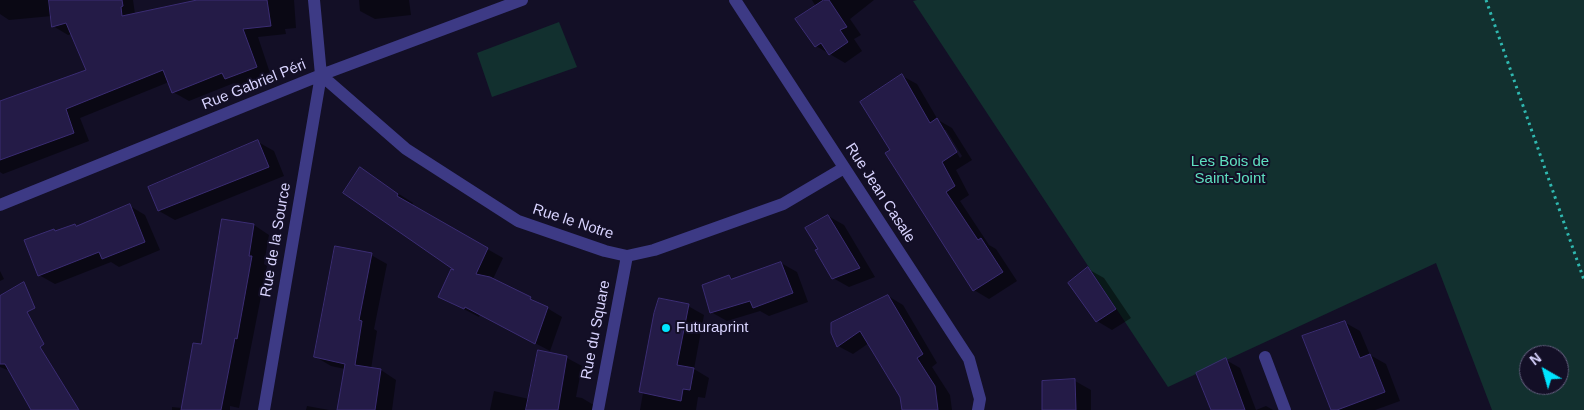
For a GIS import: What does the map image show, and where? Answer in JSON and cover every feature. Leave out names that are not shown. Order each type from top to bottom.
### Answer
[{"type":"street","name":"Rue de la Source","points":[[264,410],[321,75],[314,0]]},
{"type":"street","name":"Rue Gabriel Péri","points":[[0,205],[321,75],[522,0]]},
{"type":"street","name":"Rue Jean Casale","points":[[735,0],[970,360],[980,399],[978,410]]},
{"type":"street","name":"Rue le Notre","points":[[321,75],[406,149],[518,221],[605,251],[627,256],[654,250],[783,204],[844,168]]},
{"type":"street","name":"Rue du Square","points":[[598,410],[627,256]]},
{"type":"street","points":[[1265,357],[1285,410]]},
{"type":"path","points":[[1486,0],[1584,280]]},
{"type":"green space","name":"Les Bois de Saint-Joint","points":[[1584,0],[1584,410],[1492,410],[1436,263],[1168,387],[913,1]]},
{"type":"green space","points":[[559,22],[577,67],[492,97],[477,53]]},
{"type":"building","points":[[49,0],[122,0],[122,16],[197,0],[267,0],[271,26],[243,29],[257,67],[225,79],[222,73],[172,93],[163,70],[66,109],[74,133],[0,160],[0,101],[86,70],[66,23],[52,27]]},
{"type":"building","points":[[824,0],[829,0],[847,27],[840,30],[848,42],[829,55],[821,43],[815,47],[795,19]]},
{"type":"building","points":[[902,74],[930,123],[937,118],[957,152],[942,162],[955,186],[946,192],[978,240],[981,238],[1003,272],[973,291],[885,153],[890,150],[860,102]]},
{"type":"building","points":[[258,140],[269,167],[158,211],[148,187]]},
{"type":"building","points":[[360,167],[398,194],[397,196],[488,248],[476,274],[490,277],[548,307],[535,344],[465,307],[464,309],[438,297],[451,269],[454,270],[343,193]]},
{"type":"building","points":[[130,204],[145,242],[102,259],[99,252],[38,276],[24,240],[54,229],[55,231],[75,224],[76,226]]},
{"type":"building","points":[[828,215],[860,268],[832,279],[815,250],[818,249],[805,228]]},
{"type":"building","points":[[222,219],[254,224],[249,256],[252,256],[237,339],[235,338],[221,410],[181,410],[193,343],[201,344]]},
{"type":"building","points":[[335,246],[372,253],[359,320],[362,321],[355,365],[381,369],[375,410],[337,410],[345,364],[314,357]]},
{"type":"building","points":[[781,262],[793,293],[753,308],[750,301],[710,313],[702,285],[729,275],[731,279]]},
{"type":"building","points":[[1088,267],[1116,309],[1096,322],[1068,283]]},
{"type":"building","points":[[24,282],[35,308],[27,312],[44,344],[40,347],[79,410],[31,410],[5,364],[0,364],[0,296]]},
{"type":"building","points":[[888,295],[923,354],[917,358],[935,386],[938,410],[902,410],[900,397],[860,331],[837,347],[831,333],[831,323]]},
{"type":"building","points":[[659,298],[689,304],[677,365],[694,368],[690,390],[683,389],[681,401],[639,392],[654,313]]},
{"type":"building","points":[[1345,321],[1360,358],[1370,354],[1385,392],[1337,410],[1331,410],[1302,336]]},
{"type":"building","points":[[538,350],[567,356],[558,410],[526,410]]},
{"type":"building","points":[[1226,358],[1245,410],[1211,410],[1196,373]]},
{"type":"building","points":[[1075,379],[1076,410],[1042,410],[1042,381]]},
{"type":"place","name":"Futuraprint","points":[[666,328]]}]
